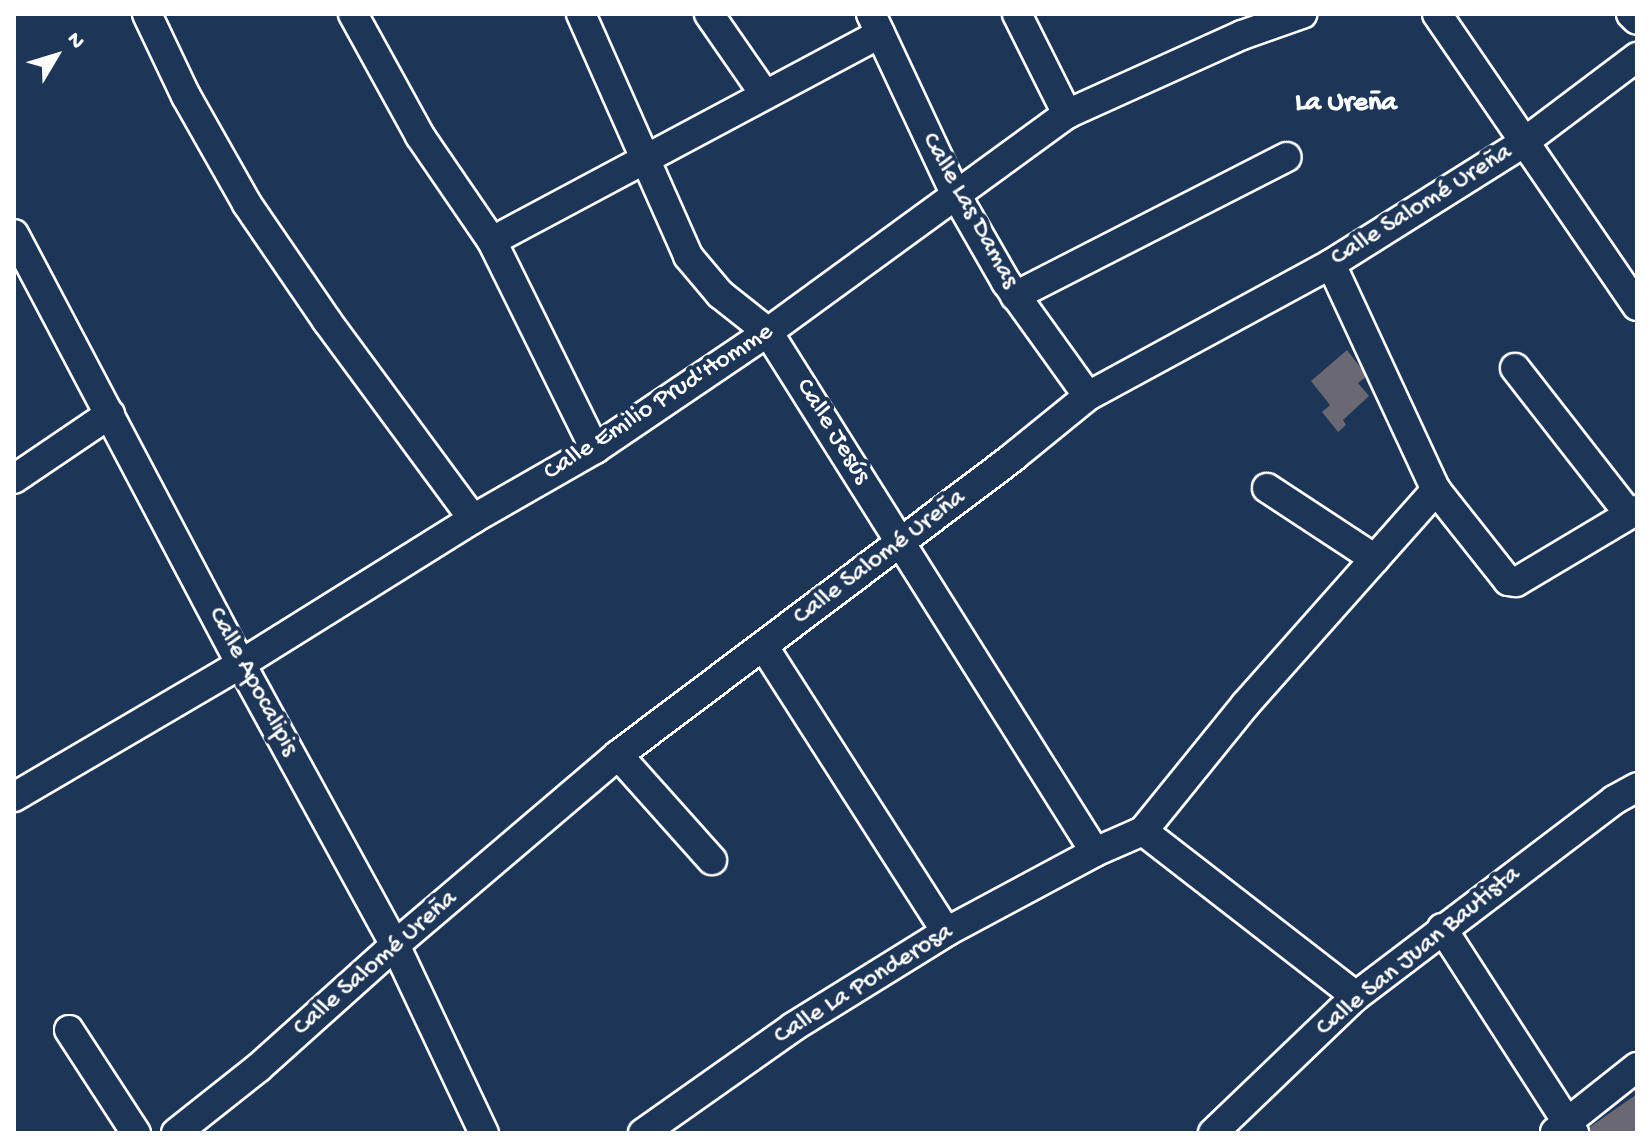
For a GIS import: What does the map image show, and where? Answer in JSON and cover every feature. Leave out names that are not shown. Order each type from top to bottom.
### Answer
[{"type":"street","points":[[147,14],[186,96],[247,204],[327,321],[473,519]]},
{"type":"street","points":[[353,14],[420,136],[492,241],[595,449]]},
{"type":"street","name":"Calle Jesús","points":[[581,14],[688,256],[701,274],[768,332],[1095,852]]},
{"type":"street","points":[[709,14],[765,95]]},
{"type":"street","points":[[1017,14],[1067,114]]},
{"type":"street","name":"Calle Emilio Prud'Homme","points":[[14,797],[241,664],[473,519],[595,449],[768,332],[1067,114],[1242,35],[1302,14]]},
{"type":"street","points":[[1437,14],[1637,306]]},
{"type":"street","points":[[1631,14],[1637,20]]},
{"type":"street","points":[[492,241],[765,95],[876,24]]},
{"type":"street","name":"Calle Las Damas","points":[[876,24],[955,193],[1015,296],[1088,396]]},
{"type":"street","name":"Calle Salomé Ureña","points":[[176,1133],[258,1068],[395,945],[618,755],[764,647],[1088,396],[1331,264],[1523,143],[1637,57]]},
{"type":"street","points":[[1015,296],[1287,157]]},
{"type":"street","name":"Calle Apocalipis","points":[[14,234],[241,664],[395,945],[484,1133]]},
{"type":"street","points":[[1331,264],[1436,490],[1500,577],[1516,582],[1633,512],[1515,368]]},
{"type":"street","points":[[14,479],[110,414]]},
{"type":"street","points":[[1267,488],[1375,559]]},
{"type":"street","points":[[1356,996],[1143,831],[1245,705],[1436,490]]},
{"type":"street","points":[[764,647],[946,932]]},
{"type":"street","points":[[618,755],[712,860]]},
{"type":"street","name":"Calle San Juan Bautista","points":[[1213,1133],[1356,996],[1614,800],[1637,787]]},
{"type":"street","name":"Calle La Ponderosa","points":[[643,1133],[793,1027],[946,932],[1095,852],[1143,831]]},
{"type":"street","points":[[1442,928],[1566,1129],[1637,1067]]},
{"type":"street","points":[[69,1030],[136,1133]]},
{"type":"building","points":[[1347,350],[1367,376],[1358,383],[1369,396],[1343,420],[1346,425],[1338,432],[1322,412],[1330,405],[1311,381]]},
{"type":"building","points":[[1637,1094],[1637,1133],[1590,1133],[1587,1129]]},
{"type":"district","name":"La Ureña","points":[[1346,104]]}]
